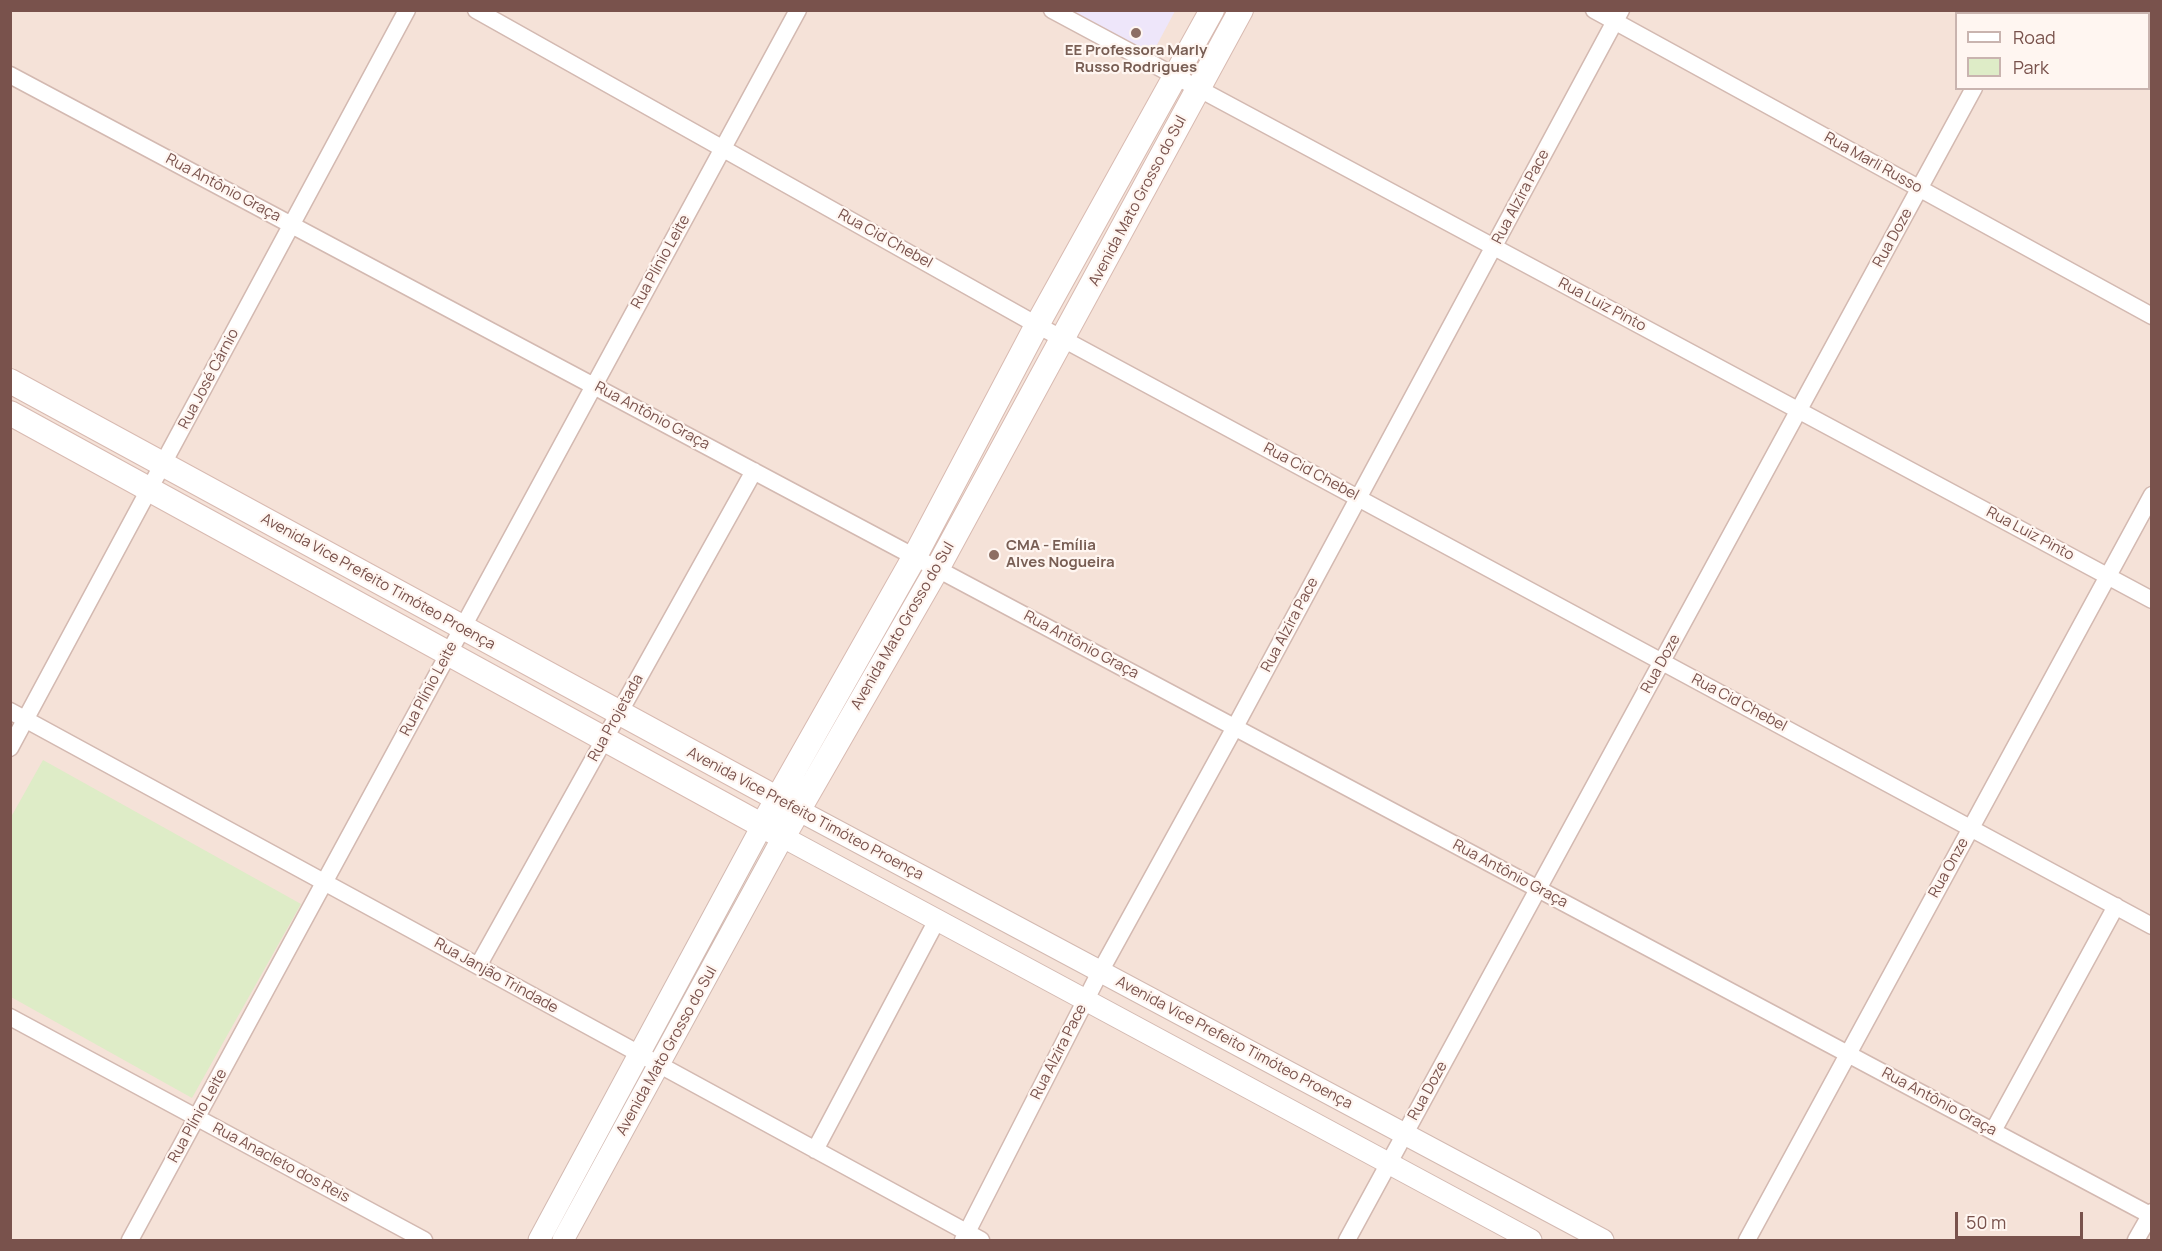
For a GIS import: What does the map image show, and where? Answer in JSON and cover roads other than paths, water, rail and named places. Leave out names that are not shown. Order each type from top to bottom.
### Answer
[{"type":"main road","name":"Avenida Mato Grosso do Sul","points":[[773,832],[777,799],[915,556],[1037,325],[1212,10]]},
{"type":"main road","name":"Avenida Mato Grosso do Sul","points":[[773,832],[798,810],[937,569],[1241,10]]},
{"type":"main road","name":"Avenida Vice Prefeito Timóteo Proença","points":[[10,381],[798,810]]},
{"type":"main road","name":"Avenida Vice Prefeito Timóteo Proença","points":[[10,413],[773,832]]},
{"type":"street","name":"Rua José Cárnio","points":[[10,748],[407,10]]},
{"type":"street","name":"Rua Cid Chebel","points":[[476,10],[1037,325],[2151,926]]},
{"type":"street","name":"Rua Plínio Leite","points":[[130,1240],[798,10]]},
{"type":"street","name":"Rua Luiz Pinto","points":[[1052,10],[2151,600]]},
{"type":"street","name":"Rua Marli Russo","points":[[1594,10],[1618,16],[1919,189],[2151,316]]},
{"type":"street","name":"Rua Alzira Pace","points":[[970,1238],[1100,972],[1235,727],[1618,16]]},
{"type":"street","name":"Rua Antônio Graça","points":[[10,75],[2151,1214]]},
{"type":"street","name":"Rua Doze","points":[[1347,1240],[1973,90]]},
{"type":"street","name":"Rua Projetada","points":[[478,966],[754,471]]},
{"type":"street","name":"Rua Onze","points":[[1747,1240],[2151,495]]},
{"type":"street","name":"Rua Janjão Trindade","points":[[10,711],[815,1150],[970,1238]]},
{"type":"street","name":"Avenida Vice Prefeito Timóteo Proença","points":[[798,810],[1603,1240]]},
{"type":"street","name":"Avenida Vice Prefeito Timóteo Proença","points":[[773,832],[1531,1240]]},
{"type":"street","name":"Avenida Mato Grosso do Sul","points":[[538,1240],[640,1054],[773,832]]},
{"type":"street","name":"Avenida Mato Grosso do Sul","points":[[563,1240],[659,1065],[773,832]]},
{"type":"street","points":[[1993,1131],[2116,906]]},
{"type":"street","points":[[815,1150],[937,920]]},
{"type":"street","name":"Rua Anacleto dos Reis","points":[[10,1017],[424,1240]]},
{"type":"street","points":[[2136,1240],[2151,1214]]},
{"type":"place","name":"EE Professora Marly Russo Rodrigues","points":[[1136,33]]},
{"type":"place","name":"CMA - Emília Alves Nogueira","points":[[994,555]]}]
